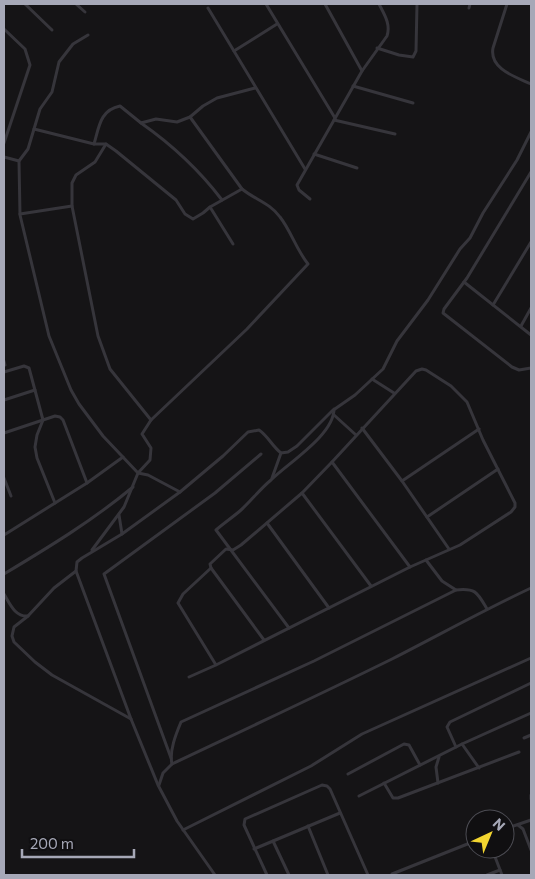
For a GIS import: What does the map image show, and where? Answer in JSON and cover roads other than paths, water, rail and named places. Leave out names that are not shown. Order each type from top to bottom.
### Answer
[{"type":"street","points":[[25,4],[52,30]]},
{"type":"street","points":[[76,4],[86,12]]},
{"type":"street","points":[[266,4],[335,119],[395,134]]},
{"type":"street","points":[[325,4],[362,71]]},
{"type":"street","points":[[310,199],[298,190],[296,185],[362,71],[389,31],[387,19],[379,4]]},
{"type":"street","points":[[377,48],[413,58],[416,51],[417,4]]},
{"type":"street","points":[[508,4],[493,48],[493,61],[508,73],[531,84]]},
{"type":"street","points":[[208,8],[305,168]]},
{"type":"street","points":[[234,51],[277,24]]},
{"type":"street","points":[[4,29],[25,49],[30,65],[4,143]]},
{"type":"street","points":[[88,35],[73,44],[59,62],[52,92],[40,108],[28,149],[19,161],[20,214],[49,336],[64,375],[79,404],[103,436],[138,473],[148,475],[180,492]]},
{"type":"street","points":[[353,86],[413,103]]},
{"type":"street","points":[[141,123],[156,119],[177,122],[190,117],[203,106],[217,98],[255,88]]},
{"type":"street","points":[[94,144],[102,117],[112,108],[120,106],[164,139],[222,200]]},
{"type":"street","points":[[90,552],[118,515],[129,497],[138,473],[150,460],[151,448],[142,434],[151,420],[247,329],[308,264],[300,254],[280,216],[269,205],[247,194],[242,189],[190,117]]},
{"type":"street","points":[[34,130],[94,144],[106,144],[176,200],[185,214],[193,219],[242,189]]},
{"type":"street","points":[[281,453],[288,452],[297,446],[334,408],[350,400],[382,369],[397,341],[428,300],[460,249],[470,238],[483,213],[517,160],[531,132]]},
{"type":"street","points":[[106,144],[95,162],[76,175],[72,183],[72,206],[98,336],[107,361],[110,369],[151,420]]},
{"type":"street","points":[[314,154],[357,168]]},
{"type":"street","points":[[4,157],[19,161]]},
{"type":"street","points":[[531,172],[464,282],[444,309],[444,313],[512,367],[519,370],[531,368]]},
{"type":"street","points":[[527,178],[531,180]]},
{"type":"street","points":[[20,214],[72,206]]},
{"type":"street","points":[[210,207],[233,244]]},
{"type":"street","points":[[493,305],[531,242]]},
{"type":"street","points":[[464,282],[531,335]]},
{"type":"street","points":[[521,326],[531,308]]},
{"type":"street","points":[[4,372],[24,366],[29,368],[43,420],[39,428],[35,447],[37,458],[55,503]]},
{"type":"street","points":[[189,676],[216,665],[370,586],[460,545],[511,512],[515,503],[478,429],[467,402],[460,394],[426,370],[416,371],[302,493],[241,545],[233,550],[226,549],[210,564],[211,568],[264,640]]},
{"type":"street","points":[[372,379],[394,393]]},
{"type":"street","points":[[4,400],[35,390]]},
{"type":"street","points":[[289,628],[233,550],[216,530],[240,511],[272,478],[298,458],[330,424],[334,415],[334,408]]},
{"type":"street","points":[[334,415],[356,435]]},
{"type":"street","points":[[4,433],[56,416],[63,420],[87,483]]},
{"type":"street","points":[[362,428],[402,481],[449,549]]},
{"type":"street","points":[[402,481],[478,429]]},
{"type":"street","points":[[213,874],[183,830],[158,785],[131,719],[76,571],[77,562],[90,552],[122,534],[180,492],[224,456],[234,443],[248,432],[259,430],[264,433],[281,453]]},
{"type":"street","points":[[272,478],[281,453]]},
{"type":"street","points":[[172,764],[104,574],[215,493],[261,454]]},
{"type":"street","points":[[4,535],[87,483],[123,457]]},
{"type":"street","points":[[332,462],[410,567]]},
{"type":"street","points":[[427,517],[498,468]]},
{"type":"street","points":[[4,478],[11,496]]},
{"type":"street","points":[[4,574],[104,511],[133,487]]},
{"type":"street","points":[[302,493],[370,586]]},
{"type":"street","points":[[118,515],[122,534]]},
{"type":"street","points":[[267,523],[329,608]]},
{"type":"street","points":[[426,560],[442,581],[456,590]]},
{"type":"street","points":[[211,568],[183,594],[178,604],[216,665]]},
{"type":"street","points":[[76,571],[54,588],[28,616],[14,627],[12,636],[14,642],[52,675],[131,719]]},
{"type":"street","points":[[158,785],[163,773],[172,764],[293,708],[531,588]]},
{"type":"street","points":[[171,759],[181,722],[314,661],[456,590],[477,592],[487,609]]},
{"type":"street","points":[[4,594],[19,615],[28,616]]},
{"type":"street","points":[[183,830],[311,766],[362,734],[531,658]]},
{"type":"street","points":[[456,747],[447,727],[450,722],[531,683]]},
{"type":"street","points":[[359,796],[462,744],[531,713]]},
{"type":"street","points":[[524,738],[531,735]]},
{"type":"street","points":[[348,774],[404,744],[409,745],[420,766]]},
{"type":"street","points":[[462,744],[479,768]]},
{"type":"street","points":[[384,783],[390,796],[395,798],[519,752]]},
{"type":"street","points":[[438,783],[436,767],[439,756]]},
{"type":"street","points":[[267,875],[243,822],[322,785],[330,789],[367,875]]},
{"type":"street","points":[[254,849],[340,813]]},
{"type":"street","points":[[515,825],[531,820]]},
{"type":"street","points":[[518,824],[523,829],[531,850]]},
{"type":"street","points":[[308,826],[328,875]]},
{"type":"street","points":[[273,841],[289,875]]},
{"type":"street","points":[[392,874],[465,845]]},
{"type":"street","points":[[496,859],[502,875]]},
{"type":"street","points":[[487,875],[500,870]]}]
